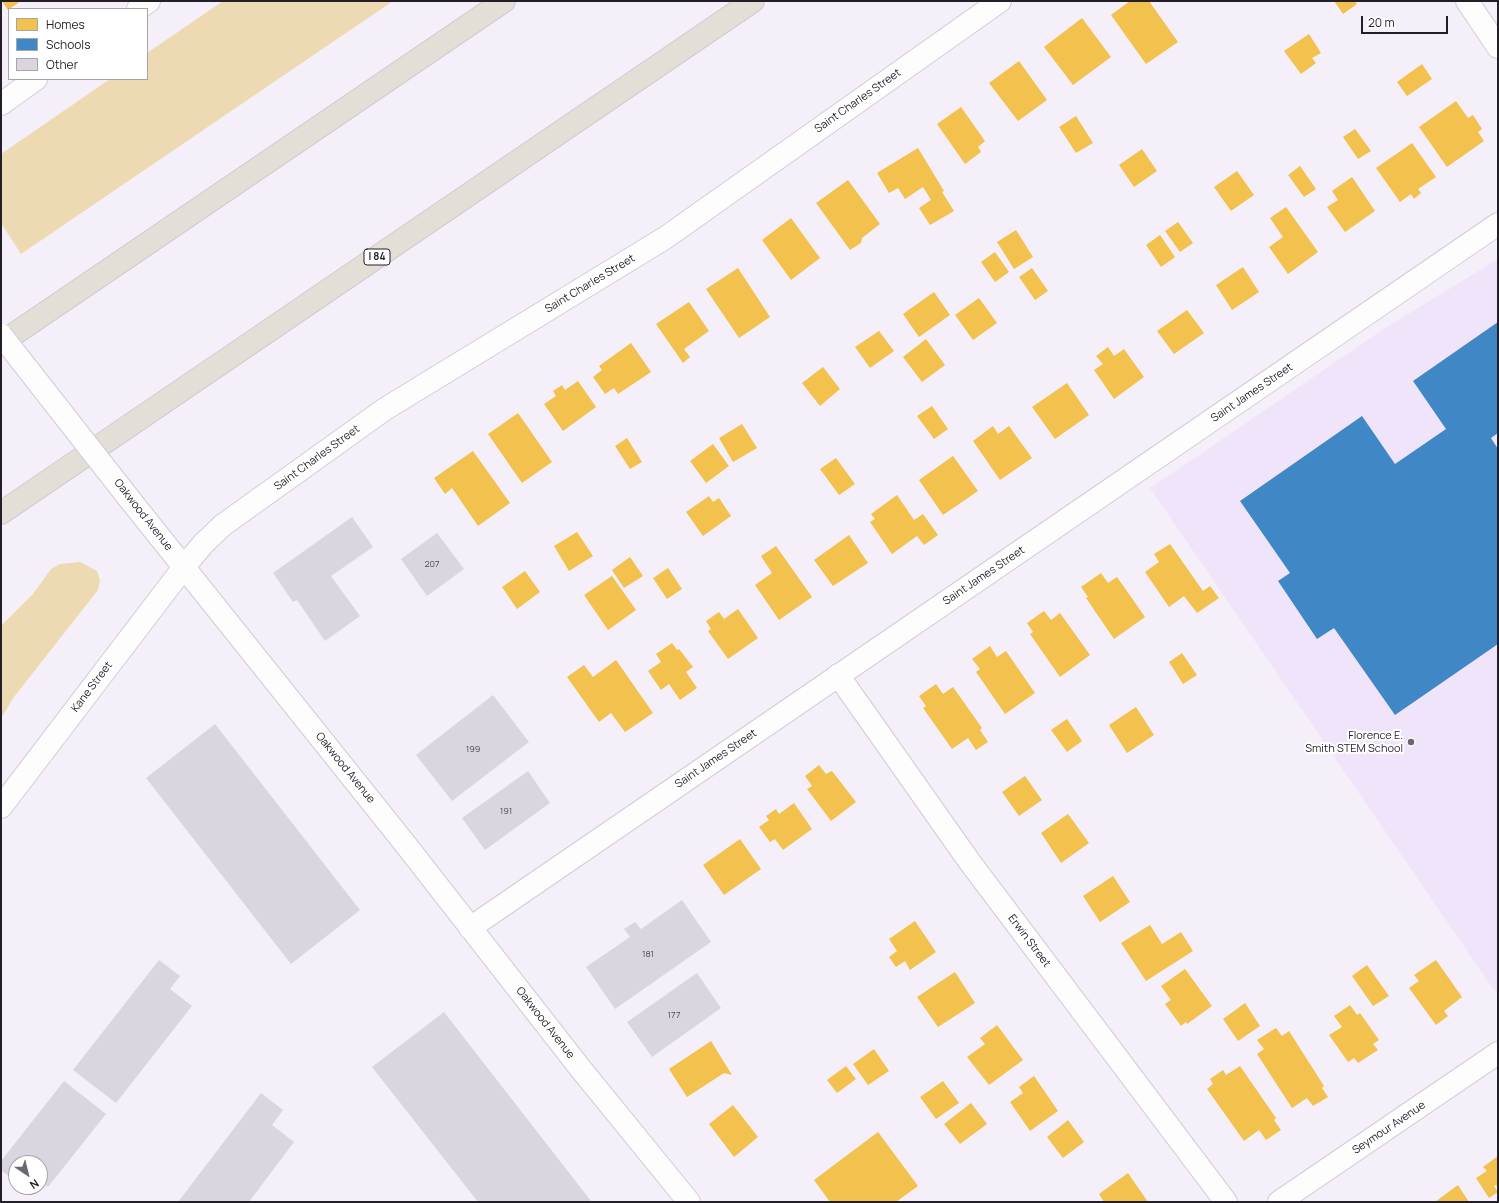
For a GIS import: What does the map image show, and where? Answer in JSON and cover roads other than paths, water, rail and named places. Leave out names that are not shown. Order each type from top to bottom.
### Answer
[{"type":"highway","points":[[1,343],[504,1]]},
{"type":"highway","name":"I 84","points":[[1,513],[753,1]]},
{"type":"street","points":[[139,8],[149,1]]},
{"type":"street","name":"Saint Charles Street","points":[[184,567],[202,544],[223,525],[385,409],[665,238],[1000,1]]},
{"type":"street","points":[[1467,1],[1498,47]]},
{"type":"street","points":[[1,104],[35,80]]},
{"type":"street","name":"Saint James Street","points":[[470,928],[1498,224]]},
{"type":"street","name":"Oakwood Avenue","points":[[1,335],[131,501],[401,839],[576,1063],[689,1202]]},
{"type":"street","name":"Kane Street","points":[[1,808],[184,567]]},
{"type":"street","name":"Erwin Street","points":[[838,675],[974,868],[1226,1202]]},
{"type":"street","name":"Seymour Avenue","points":[[1279,1202],[1498,1054]]},
{"type":"place","name":"Florence E. Smith STEM School","points":[[1411,742]]}]
